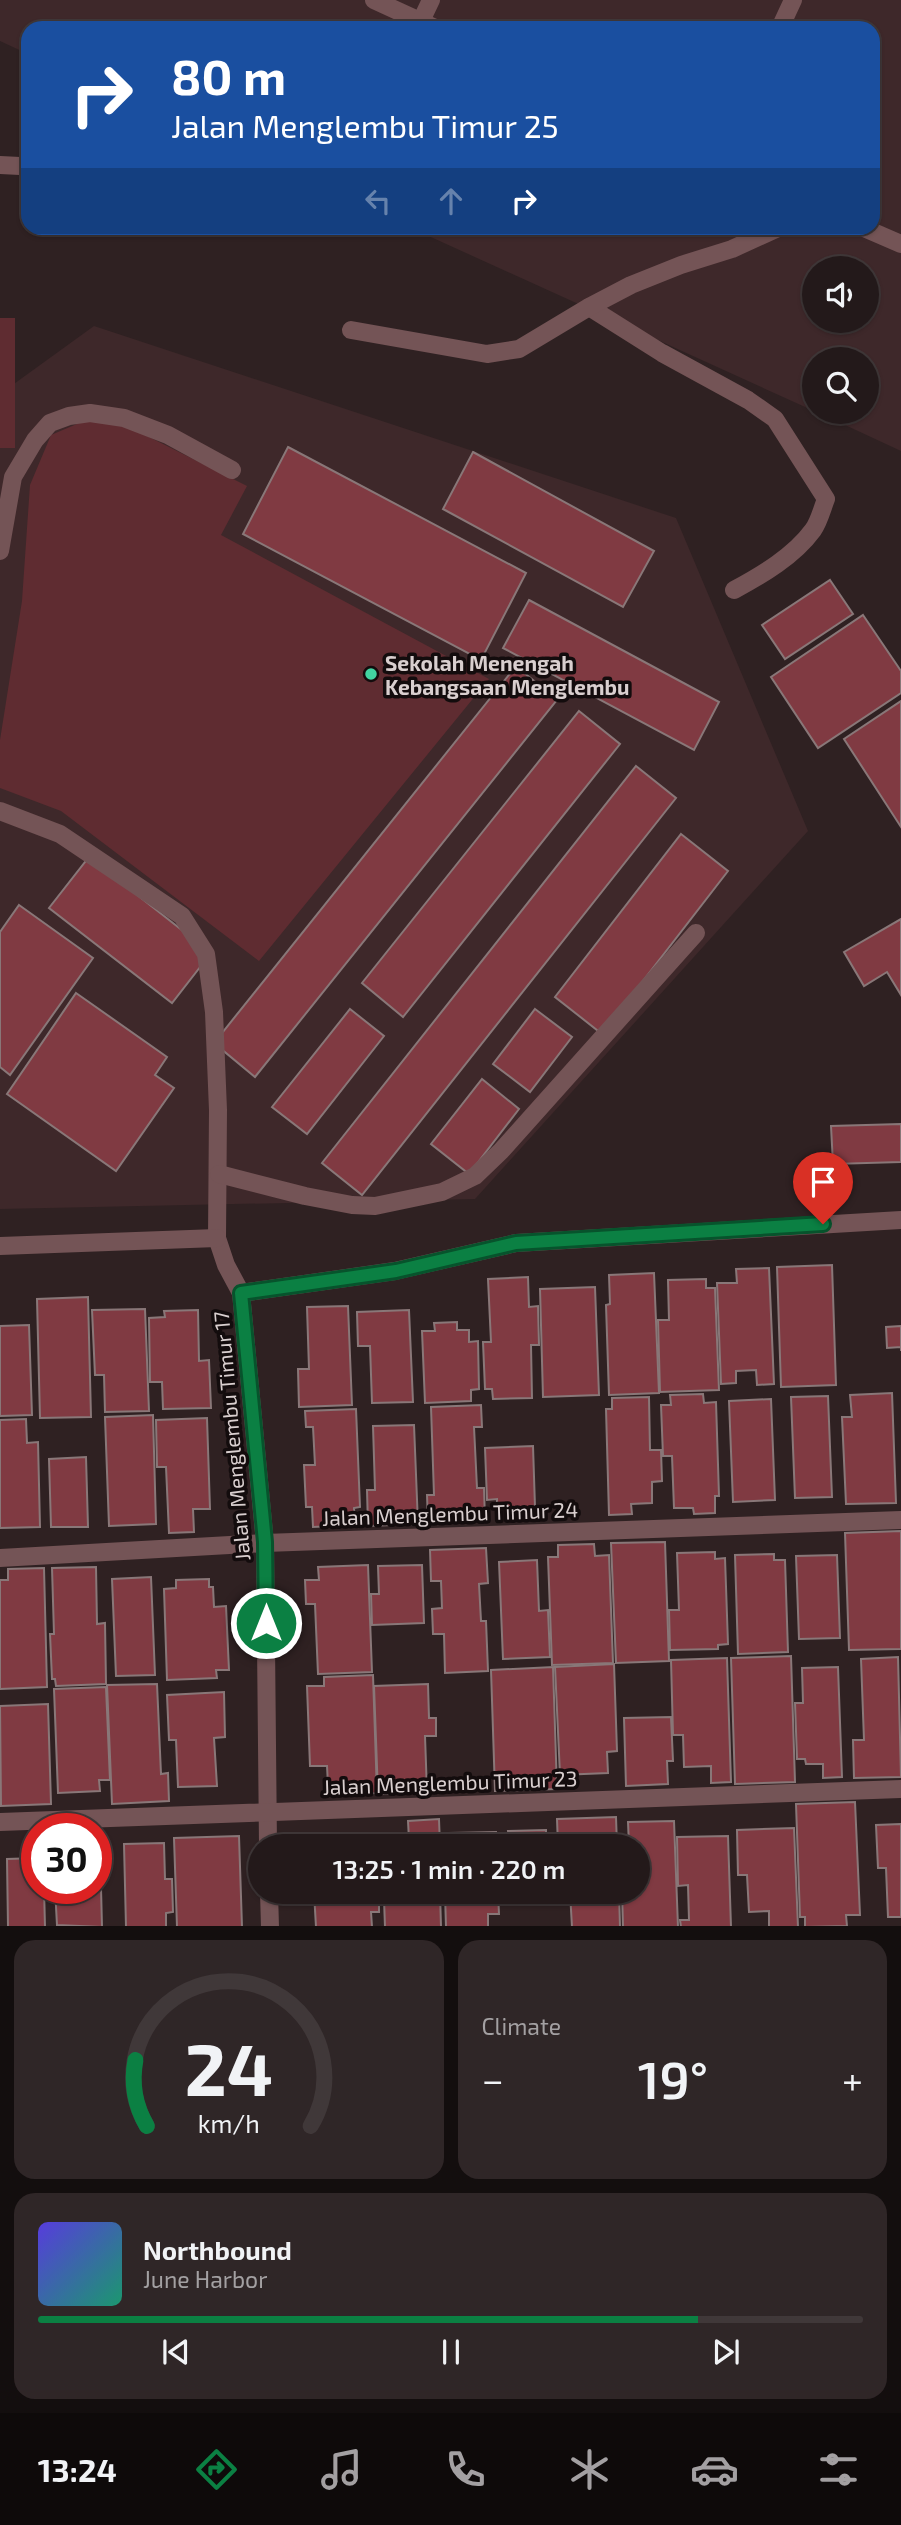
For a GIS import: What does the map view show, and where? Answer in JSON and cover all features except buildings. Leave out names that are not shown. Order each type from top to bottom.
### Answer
[{"type":"street","points":[[374,0],[419,21]]},
{"type":"street","points":[[428,21],[431,0]]},
{"type":"street","points":[[783,21],[793,0]]},
{"type":"street","points":[[0,165],[20,166]]},
{"type":"street","points":[[351,330],[487,354],[519,349],[589,307],[643,280],[762,235]]},
{"type":"street","points":[[880,235],[901,244]]},
{"type":"street","points":[[589,307],[662,353],[748,400],[775,419],[826,499],[815,529],[790,554],[755,579],[734,590]]},
{"type":"street","points":[[0,551],[13,477],[42,431],[50,423],[69,416],[90,413],[124,418],[168,435],[232,470]]},
{"type":"street","points":[[0,811],[60,834],[182,916],[206,954],[215,1012],[219,1174],[217,1238],[0,1246]]},
{"type":"street","points":[[219,1174],[305,1196],[352,1205],[375,1206],[442,1192],[475,1176],[501,1151],[696,933]]},
{"type":"street","points":[[241,1293],[396,1271],[516,1243],[901,1220]]},
{"type":"street","name":"Jalan Menglembu Timur 17","points":[[217,1238],[226,1265],[241,1293],[265,1542],[268,1834]]},
{"type":"street","name":"Jalan Menglembu Timur 24","points":[[0,1558],[265,1542],[901,1520]]},
{"type":"street","name":"Jalan Menglembu Timur 23","points":[[0,1822],[901,1789]]},
{"type":"street","points":[[270,1904],[270,1926]]},
{"type":"shaded area","points":[[0,0],[901,0],[901,451],[843,424],[879,424],[879,347],[802,347],[802,406],[426,235],[880,235],[880,21],[21,21],[21,51],[0,41]]},
{"type":"shaded area","points":[[0,318],[15,318],[15,448],[0,448]]},
{"type":"shaded area","name":"Sekolah Menengah Kebangsaan Menglembu","points":[[94,326],[676,518],[808,831],[475,1199],[0,1209],[0,394]]},
{"type":"shaded area","points":[[91,418],[129,427],[247,486],[221,535],[489,679],[259,961],[61,811],[0,788],[0,740],[22,601],[30,485],[51,435]]},
{"type":"place","name":"Sekolah Menengah Kebangsaan Menglembu","points":[[371,674]]},
{"type":"route","points":[[266,1623],[265,1542],[241,1293],[396,1271],[516,1243],[823,1224]]}]
